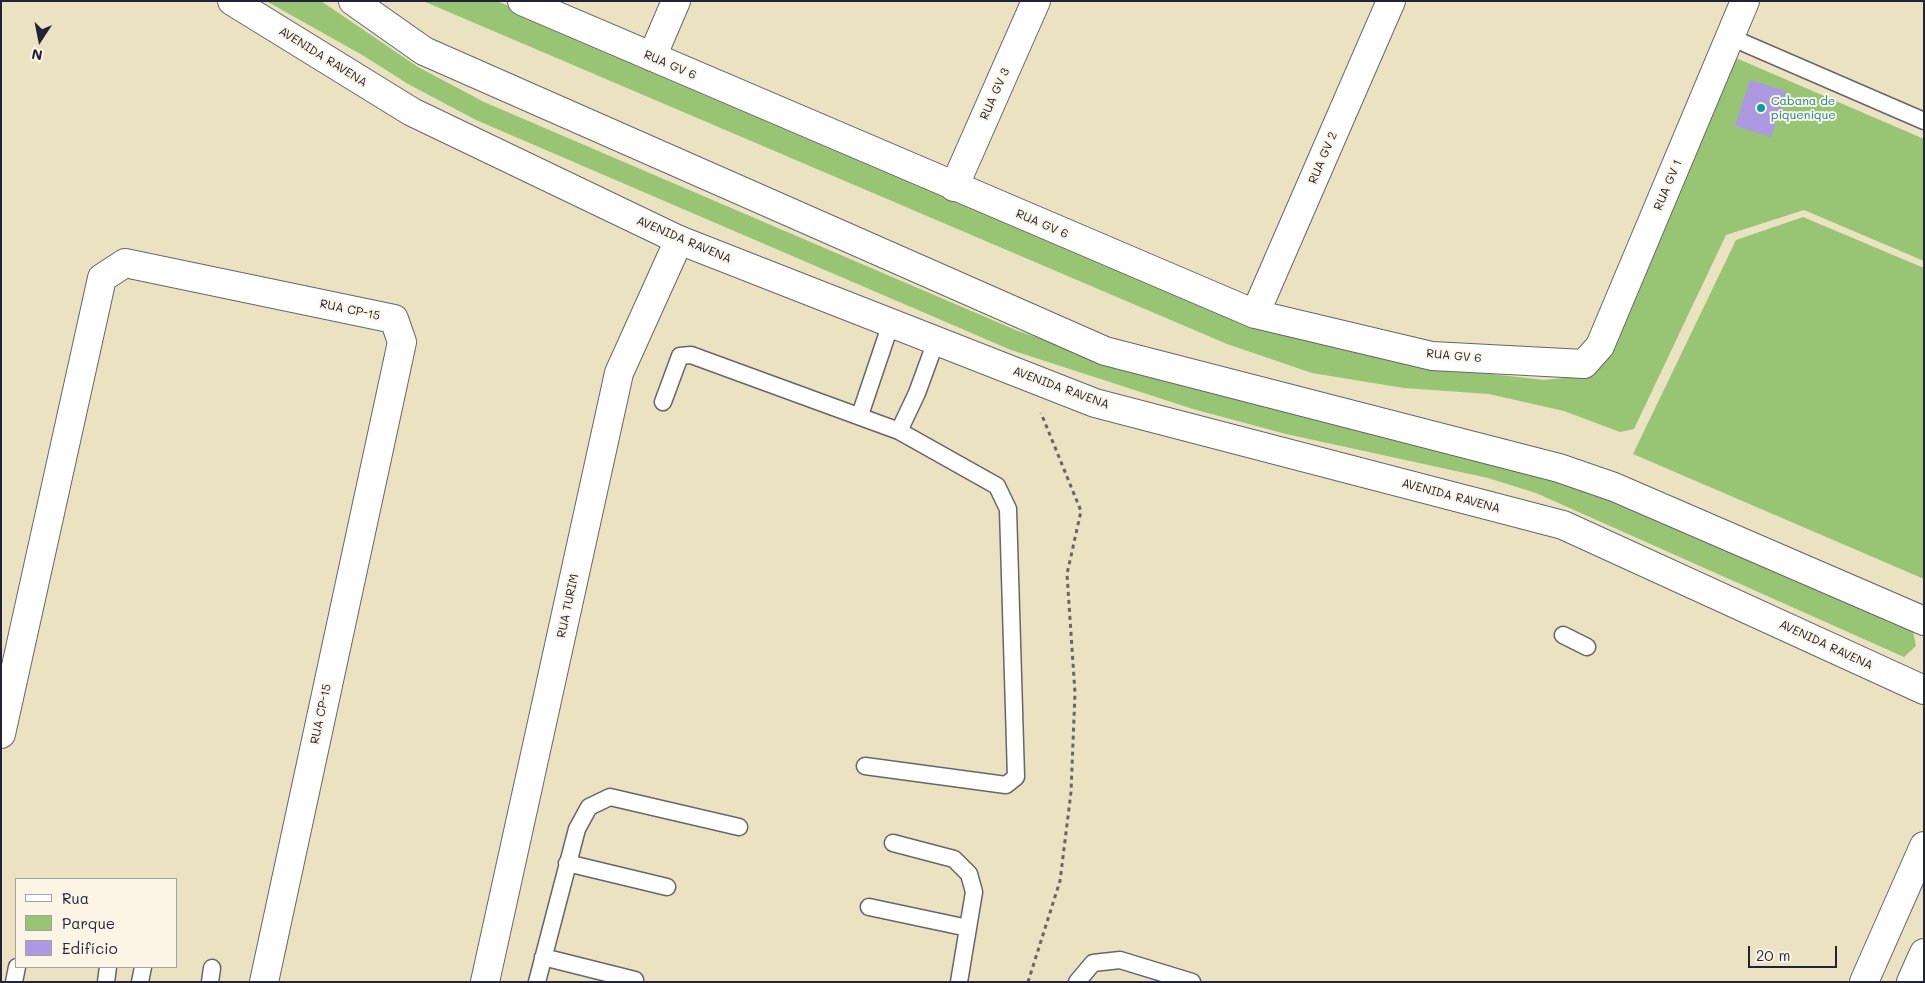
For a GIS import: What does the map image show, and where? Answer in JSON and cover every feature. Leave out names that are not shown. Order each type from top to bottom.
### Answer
[{"type":"street","name":"AVENIDA RAVENA","points":[[232,1],[412,112],[679,240],[1095,403],[1563,526],[1924,690]]},
{"type":"street","points":[[353,1],[424,52],[1105,351],[1559,468],[1614,487],[1924,621]]},
{"type":"street","name":"RUA GV 6","points":[[522,1],[1255,314],[1432,356],[1584,364]]},
{"type":"street","points":[[652,57],[676,1]]},
{"type":"street","name":"RUA GV 3","points":[[954,187],[1036,1]]},
{"type":"street","name":"RUA GV 2","points":[[1255,314],[1391,1]]},
{"type":"street","name":"RUA GV 1","points":[[1584,364],[1600,346],[1745,1]]},
{"type":"street","name":"RUA TURIM","points":[[485,982],[619,373],[679,240]]},
{"type":"street","name":"RUA CP-15","points":[[1,734],[102,278],[125,263],[394,319],[402,342],[264,982]]},
{"type":"street","points":[[1864,982],[1924,846]]},
{"type":"street","points":[[1911,982],[1924,953]]},
{"type":"lane","points":[[1730,37],[1924,121]]},
{"type":"lane","points":[[860,415],[892,323]]},
{"type":"lane","points":[[899,431],[917,393],[936,341]]},
{"type":"lane","points":[[663,402],[680,356],[691,355],[860,415],[899,431],[997,486],[1008,509],[1016,777],[1006,785],[865,766]]},
{"type":"lane","points":[[1563,635],[1587,647]]},
{"type":"lane","points":[[537,982],[577,829],[589,806],[610,797],[738,827]]},
{"type":"lane","points":[[892,843],[954,859],[969,874],[974,892],[958,982]]},
{"type":"lane","points":[[567,863],[667,887]]},
{"type":"lane","points":[[869,907],[968,928]]},
{"type":"lane","points":[[543,957],[634,980]]},
{"type":"lane","points":[[1077,982],[1094,963],[1120,960],[1192,982]]},
{"type":"lane","points":[[14,982],[17,968]]},
{"type":"lane","points":[[106,982],[108,968]]},
{"type":"lane","points":[[140,982],[143,968]]},
{"type":"path","points":[[1028,982],[1060,881],[1071,792],[1075,693],[1068,574],[1081,511],[1039,408]]},
{"type":"green space","points":[[266,1],[321,1],[418,67],[484,102],[1018,331],[1199,390],[1367,433],[1444,448],[1577,487],[1913,631],[1916,646],[1904,657],[1536,493],[1488,478],[1286,434],[1193,409],[1011,350],[476,120],[408,84],[364,56]]},
{"type":"green space","points":[[423,1],[497,1],[1250,326],[1431,367],[1544,380],[1573,377],[1606,360],[1736,58],[1924,139],[1924,261],[1804,210],[1726,235],[1634,429],[1620,432],[1564,411],[1489,394],[1404,388],[1312,373],[1227,344]]},
{"type":"green space","points":[[1803,217],[1924,268],[1924,579],[1633,454],[1736,240]]},
{"type":"building","name":"Cabana de piquenique","points":[[1750,80],[1786,91],[1771,137],[1735,126]]},
{"type":"place","name":"Cabana de piquenique","points":[[1761,108]]}]
